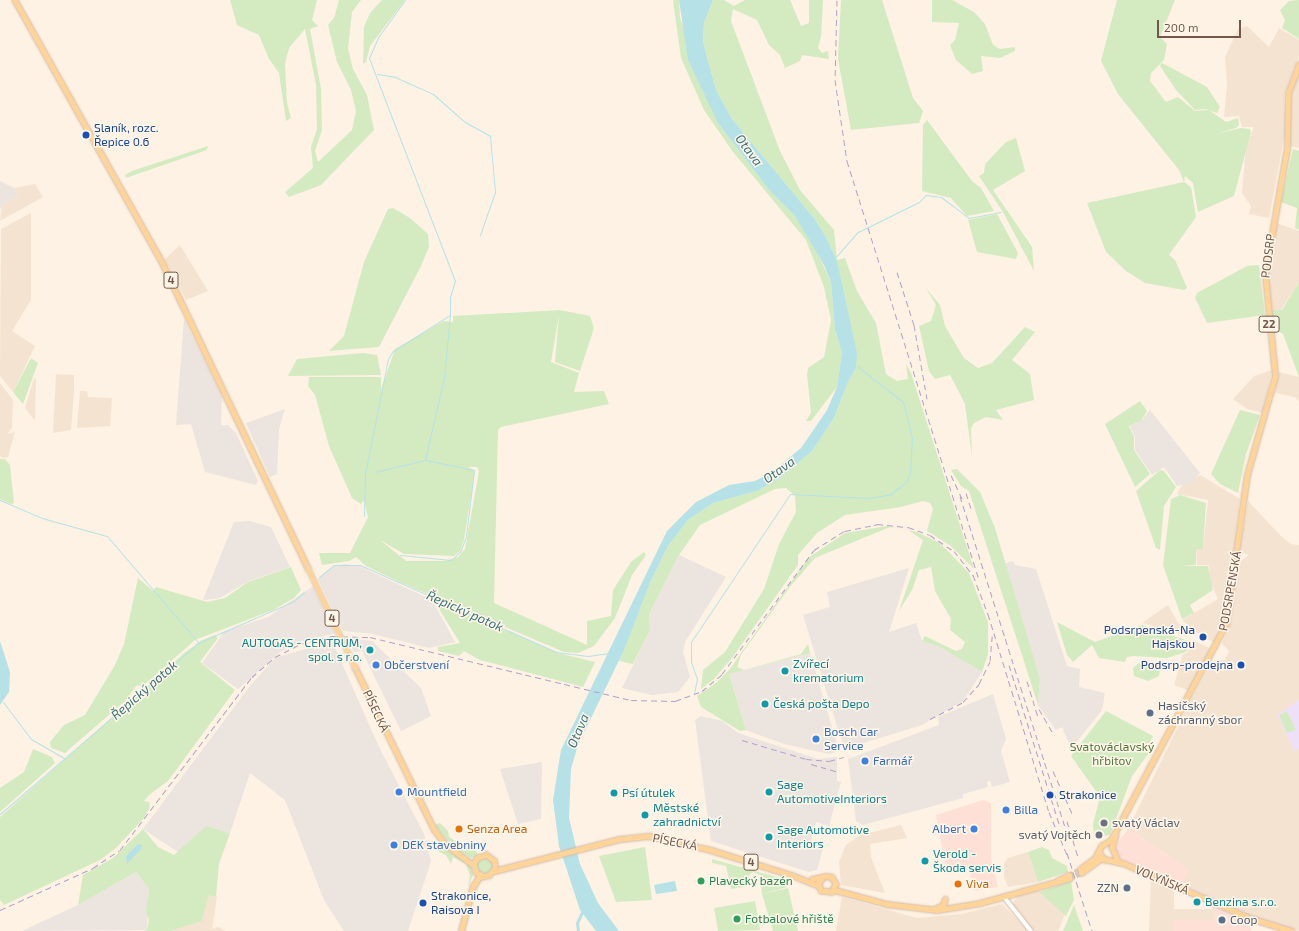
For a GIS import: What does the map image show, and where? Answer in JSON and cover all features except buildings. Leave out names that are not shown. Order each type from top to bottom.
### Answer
[{"type":"main road","name":"PÍSECKÁ","points":[[15,0],[163,264],[434,830],[444,843],[474,866]]},
{"type":"main road","name":"PODSRP","points":[[1244,498],[1254,448],[1275,376],[1265,274],[1287,148],[1288,93],[1299,64]]},
{"type":"main road","name":"PODSRPENSKÁ","points":[[1112,847],[1131,806],[1225,630],[1244,498]]},
{"type":"main road","name":"PODSRPENSKÁ","points":[[1113,853],[1080,871],[1098,852],[1101,846],[1106,844],[1131,806]]},
{"type":"main road","name":"PÍSECKÁ","points":[[494,871],[544,860],[625,838],[650,836],[704,848],[792,875],[816,880],[822,878]]},
{"type":"main road","points":[[1106,844],[1112,847],[1113,853]]},
{"type":"main road","points":[[1098,852],[1104,858]]},
{"type":"main road","name":"VOLYŇSKÁ","points":[[1113,853],[1114,858],[1123,863],[1250,918],[1292,931]]},
{"type":"main road","name":"PÍSECKÁ","points":[[460,855],[477,859]]},
{"type":"main road","name":"4","points":[[477,859],[489,856],[495,864]]},
{"type":"main road","name":"VOLYŇSKÁ","points":[[1104,858],[1123,863]]},
{"type":"main road","points":[[461,931],[476,872],[474,866],[477,859]]},
{"type":"main road","name":"PÍSECKÁ","points":[[495,864],[509,868]]},
{"type":"main road","points":[[494,871],[495,864]]},
{"type":"main road","name":"4","points":[[483,876],[494,871]]},
{"type":"main road","points":[[476,872],[483,876]]},
{"type":"main road","name":"PÍSECKÁ","points":[[792,875],[819,886]]},
{"type":"main road","points":[[472,889],[478,878],[483,876]]},
{"type":"main road","points":[[897,905],[836,884],[830,876],[822,878],[819,886],[824,893],[835,890],[897,905],[926,910],[967,906],[1036,888],[1069,877]]},
{"type":"main road","points":[[835,890],[836,884]]},
{"type":"main road","points":[[1004,897],[1031,931]]},
{"type":"main road","points":[[926,910],[939,907],[945,898]]},
{"type":"shaded area","points":[[1247,26],[1269,47],[1279,28],[1299,40],[1299,56],[1284,94],[1285,133],[1269,218],[1249,214],[1251,206],[1242,193],[1246,147],[1254,127],[1242,127],[1239,116],[1224,117],[1227,85],[1225,57],[1238,29]]},
{"type":"shaded area","points":[[1299,70],[1299,148],[1290,146],[1288,105]]},
{"type":"shaded area","points":[[0,181],[14,188],[18,196],[2,205],[0,210]]},
{"type":"shaded area","points":[[35,184],[43,197],[0,221],[2,205],[18,196],[14,188]]},
{"type":"shaded area","points":[[31,213],[31,300],[12,331],[35,346],[13,392],[0,376],[1,229]]},
{"type":"shaded area","points":[[1276,223],[1299,231],[1299,282],[1281,310],[1269,310],[1267,267]]},
{"type":"shaded area","points":[[180,245],[208,291],[186,300],[165,259]]},
{"type":"shaded area","points":[[184,319],[222,396],[221,425],[228,425],[236,433],[258,481],[256,485],[205,472],[191,424],[176,425]]},
{"type":"shaded area","points":[[1272,370],[1263,413],[1247,409],[1233,399],[1254,376]]},
{"type":"shaded area","points":[[1279,372],[1299,377],[1299,402],[1295,397],[1275,393]]},
{"type":"shaded area","points":[[56,374],[74,375],[74,392],[71,430],[53,433]]},
{"type":"shaded area","points":[[34,378],[36,379],[35,421],[25,408]]},
{"type":"shaded area","points":[[0,383],[13,400],[12,428],[7,434],[15,432],[8,457],[3,458],[0,456]]},
{"type":"shaded area","points":[[80,391],[87,391],[88,397],[112,398],[110,426],[77,428]]},
{"type":"shaded area","points":[[285,409],[279,429],[277,474],[270,477],[246,423]]},
{"type":"shaded area","points":[[1150,410],[1200,473],[1193,482],[1177,486],[1164,467],[1152,475],[1135,450],[1135,437],[1130,426],[1141,421]]},
{"type":"shaded area","points":[[1200,475],[1240,499],[1224,622],[1215,643],[1197,633],[1182,620],[1218,599],[1210,581],[1209,565],[1197,565],[1196,549],[1203,549],[1208,500],[1177,494],[1182,485]]},
{"type":"shaded area","points":[[1248,501],[1280,535],[1291,544],[1299,545],[1299,931],[1249,915],[1181,885],[1188,869],[1128,829],[1193,696],[1212,661],[1225,660],[1229,651],[1222,644],[1230,624],[1238,563],[1249,555],[1240,551]]},
{"type":"shaded area","points":[[250,521],[271,527],[290,567],[249,581],[220,598],[203,600],[234,522]]},
{"type":"shaded area","points":[[679,555],[726,577],[685,642],[683,652],[690,677],[678,692],[652,695],[622,688],[650,630],[649,614]]},
{"type":"shaded area","points":[[1013,561],[1015,565],[1036,569],[1067,666],[1080,669],[1079,687],[1105,693],[1102,710],[1075,744],[1069,743],[1062,727],[1056,730],[1038,705],[1040,679],[1004,564]]},
{"type":"shaded area","points":[[344,564],[359,566],[432,600],[455,642],[429,648],[373,634],[343,631],[318,579],[332,567]]},
{"type":"shaded area","points":[[909,568],[889,632],[916,623],[922,641],[940,647],[982,672],[963,701],[922,725],[844,749],[803,615],[830,607],[827,592]]},
{"type":"shaded area","points":[[313,586],[336,633],[300,642],[280,652],[238,689],[202,663],[224,632],[268,617]]},
{"type":"shaded area","points":[[1168,605],[1178,623],[1189,634],[1187,636],[1142,623]]},
{"type":"shaded area","points":[[347,638],[372,641],[421,688],[431,716],[401,731],[362,651],[354,652]]},
{"type":"shaded area","points":[[1193,640],[1213,650],[1190,691],[1174,685],[1183,654],[1187,653]]},
{"type":"shaded area","points":[[332,641],[379,747],[424,834],[431,861],[408,931],[344,931],[324,900],[285,800],[250,773],[230,833],[206,826],[178,852],[143,829],[250,686],[275,658]]},
{"type":"shaded area","points":[[810,653],[839,751],[829,754],[784,744],[746,730],[729,674]]},
{"type":"shaded area","points":[[993,694],[1006,739],[1001,751],[1010,782],[992,787],[990,780],[987,782],[988,787],[963,794],[963,798],[862,825],[856,821],[848,759],[939,725],[938,717]]},
{"type":"shaded area","points":[[1299,700],[1299,748],[1295,752],[1277,715]]},
{"type":"shaded area","points":[[701,716],[722,721],[738,733],[818,759],[837,757],[837,781],[841,782],[829,826],[816,822],[811,841],[824,844],[817,870],[809,872],[711,841],[695,720]]},
{"type":"shaded area","points":[[542,762],[541,819],[518,824],[500,769]]},
{"type":"shaded area","points":[[983,800],[991,803],[991,859],[998,887],[974,891],[969,869],[947,874],[936,815]]},
{"type":"shaded area","points":[[901,825],[907,838],[870,844],[871,857],[885,893],[841,885],[839,862],[846,845],[860,835]]},
{"type":"shaded area","points":[[1128,829],[1188,869],[1181,885],[1117,857],[1116,845]]},
{"type":"shaded area","points":[[1028,852],[1038,882],[1008,887],[1004,877],[1004,863],[1008,858]]},
{"type":"shaded area","points":[[136,872],[149,889],[147,930],[22,931],[78,905]]},
{"type":"shaded area","points":[[1151,879],[1174,888],[1174,909],[1213,909],[1213,920],[1174,920],[1174,931],[1149,931]]},
{"type":"shaded area","points":[[1038,890],[1065,914],[1058,931],[1033,931],[1012,904],[1019,895]]},
{"type":"shaded area","points":[[209,895],[217,897],[212,929],[219,927],[225,931],[171,931],[202,921]]},
{"type":"shaded area","points":[[842,897],[917,918],[961,914],[1002,904],[1028,931],[836,931]]},
{"type":"shaded area","points":[[1213,905],[1249,921],[1251,931],[1174,931],[1174,920],[1213,920]]},
{"type":"green space","points":[[230,0],[317,0],[312,20],[318,26],[310,29],[321,89],[322,130],[315,151],[318,162],[352,130],[356,111],[351,90],[337,62],[328,25],[334,18],[339,0],[361,0],[352,12],[348,49],[353,69],[367,95],[374,130],[321,185],[289,197],[285,192],[313,168],[311,147],[317,129],[316,85],[305,29],[289,48],[285,64],[287,103],[291,118],[286,121],[279,73],[269,59],[259,35],[237,25]]},
{"type":"green space","points":[[382,0],[405,0],[370,46],[366,62],[363,64],[364,27],[370,13]]},
{"type":"green space","points":[[673,0],[679,0],[680,18],[718,123],[769,190],[795,216],[813,243],[831,282],[835,329],[842,353],[837,387],[811,421],[806,421],[811,413],[807,374],[808,368],[824,357],[831,320],[824,287],[806,240],[733,152],[704,110],[681,58]]},
{"type":"green space","points":[[713,0],[724,0],[734,6],[745,0],[790,0],[801,26],[809,23],[809,0],[823,0],[821,37],[818,48],[822,53],[828,51],[829,59],[802,55],[800,61],[785,68],[780,55],[769,45],[757,20],[733,9],[731,21],[780,151],[800,190],[834,230],[837,260],[845,258],[857,291],[876,323],[886,374],[897,381],[908,379],[906,364],[911,373],[974,569],[951,546],[927,531],[933,509],[930,503],[923,501],[901,507],[845,515],[817,533],[798,555],[798,565],[732,658],[714,679],[701,689],[703,670],[725,652],[764,589],[779,544],[796,512],[795,496],[786,488],[775,489],[700,525],[679,555],[649,614],[650,630],[633,664],[619,661],[650,583],[668,546],[688,520],[713,503],[757,491],[780,478],[812,451],[834,418],[848,382],[856,368],[837,261],[826,237],[814,218],[732,119],[716,90],[703,42],[704,23]]},
{"type":"green space","points":[[841,0],[882,0],[913,98],[923,111],[919,123],[851,130],[838,59]]},
{"type":"green space","points":[[932,0],[952,0],[974,12],[985,24],[993,45],[1000,49],[1015,47],[1015,51],[1000,58],[981,56],[983,71],[972,74],[956,60],[950,45],[955,40],[959,23],[932,22]]},
{"type":"green space","points":[[1117,0],[1175,0],[1160,37],[1167,44],[1164,60],[1151,73],[1150,81],[1166,102],[1178,97],[1195,111],[1209,110],[1226,122],[1238,118],[1239,125],[1236,128],[1216,134],[1241,128],[1250,129],[1251,132],[1234,196],[1198,212],[1193,183],[1185,176],[1184,182],[1179,170],[1118,94],[1101,61]]},
{"type":"green space","points":[[1299,0],[1299,39],[1282,28],[1285,20],[1280,10],[1289,1]]},
{"type":"green space","points":[[1162,63],[1207,87],[1220,107],[1217,113],[1206,109],[1195,110],[1176,90],[1160,66]]},
{"type":"green space","points":[[927,120],[972,181],[981,188],[994,211],[967,216],[951,198],[922,191],[923,125]]},
{"type":"green space","points":[[1016,138],[1025,171],[993,190],[1032,247],[1034,271],[1003,212],[979,176],[984,173],[985,164],[1006,142]]},
{"type":"green space","points":[[208,146],[207,150],[126,178],[125,175],[132,171]]},
{"type":"green space","points":[[1293,149],[1299,151],[1299,230],[1295,228],[1297,208],[1281,202]]},
{"type":"green space","points":[[1184,182],[1191,187],[1196,217],[1169,255],[1175,260],[1187,288],[1184,290],[1145,283],[1126,271],[1106,252],[1087,203]]},
{"type":"green space","points":[[393,208],[410,218],[428,234],[429,247],[420,268],[379,347],[329,351],[344,336],[364,262],[388,209]]},
{"type":"green space","points":[[997,214],[1018,253],[1016,259],[977,252],[968,220]]},
{"type":"green space","points":[[1259,265],[1265,315],[1207,323],[1195,298],[1197,293],[1247,266]]},
{"type":"green space","points":[[1299,282],[1299,377],[1283,334],[1274,329],[1269,310],[1282,310]]},
{"type":"green space","points":[[926,288],[940,305],[945,326],[964,358],[978,368],[992,363],[1025,327],[1035,332],[1012,360],[1030,374],[1034,400],[996,410],[1003,420],[986,417],[974,423],[971,428],[972,457],[965,404],[960,394],[950,375],[935,379],[929,371],[919,326],[931,321],[936,305]]},
{"type":"green space","points":[[560,310],[590,316],[594,328],[580,371],[555,362],[559,315],[551,362],[579,373],[574,392],[604,391],[609,404],[501,427],[498,430],[494,603],[587,645],[587,621],[611,616],[613,590],[631,562],[644,552],[646,555],[632,575],[615,618],[594,646],[578,653],[564,652],[402,583],[366,566],[356,557],[349,561],[322,565],[319,553],[350,553],[368,517],[364,500],[361,504],[352,498],[329,446],[315,395],[308,386],[309,377],[381,377],[381,390],[395,349],[444,321],[453,322],[453,316]],"holes":[[[468,467],[477,467],[479,471],[465,549],[458,557],[445,561],[406,561],[380,540],[404,554],[454,556],[460,551],[464,540],[475,471]]]},
{"type":"green space","points":[[363,353],[377,355],[381,375],[288,376],[297,359]]},
{"type":"green space","points":[[31,358],[38,363],[23,404],[13,392]]},
{"type":"green space","points":[[1140,401],[1147,411],[1141,421],[1129,426],[1134,437],[1134,450],[1150,474],[1135,487],[1105,424]]},
{"type":"green space","points":[[1240,410],[1260,415],[1246,454],[1238,493],[1220,484],[1211,474]]},
{"type":"green space","points":[[0,459],[5,459],[10,465],[14,503],[11,504],[0,499]]},
{"type":"green space","points":[[957,469],[980,492],[995,528],[1040,679],[1038,705],[969,491],[961,486],[951,470]]},
{"type":"green space","points":[[1160,470],[1164,471],[1176,487],[1164,506],[1160,550],[1156,548],[1136,491]]},
{"type":"green space","points":[[1180,495],[1206,503],[1203,549],[1196,549],[1196,565],[1182,566],[1208,566],[1213,590],[1190,605],[1194,613],[1182,619],[1163,565],[1171,499]]},
{"type":"green space","points":[[887,526],[902,529],[890,527],[815,558],[789,588],[741,655],[737,667],[744,670],[801,654],[808,644],[810,653],[729,674],[746,730],[740,731],[701,707],[697,696],[717,682],[730,669],[808,558],[845,533]]},
{"type":"green space","points":[[908,530],[917,532],[940,543],[969,573],[988,622],[988,654],[982,672],[940,647],[922,641],[925,636],[956,651],[962,649],[965,642],[950,630],[951,619],[935,591],[931,567],[919,570],[912,590],[899,611],[923,540]]},
{"type":"green space","points":[[291,567],[301,590],[294,598],[273,610],[195,640],[144,685],[136,686],[125,701],[65,753],[51,748],[50,742],[64,725],[85,715],[115,665],[124,644],[138,578],[153,591],[156,587],[207,602],[225,598],[248,582]]},
{"type":"green space","points":[[438,601],[558,653],[595,662],[583,687],[480,660],[464,651],[459,656],[438,651],[438,647],[460,643],[436,604]]},
{"type":"green space","points":[[1057,622],[1095,642],[1142,625],[1191,642],[1186,652],[1167,658],[1133,656],[1127,657],[1125,662],[1099,658],[1092,645],[1073,662],[1067,655]]},
{"type":"green space","points":[[215,635],[218,638],[200,662],[235,690],[168,781],[149,795],[144,801],[149,802],[150,807],[144,818],[116,848],[100,860],[4,905],[0,900],[0,817],[183,654],[202,640]]},
{"type":"green space","points":[[1139,663],[1160,669],[1159,676],[1148,681],[1134,676],[1133,668]]},
{"type":"green space","name":"Svatováclavský hřbitov","points":[[1106,711],[1153,736],[1150,742],[1155,745],[1132,776],[1110,835],[1098,837],[1094,836],[1093,824],[1100,797],[1071,756]]},
{"type":"green space","points":[[1287,711],[1296,730],[1287,733],[1279,715]]},
{"type":"green space","points":[[33,749],[52,757],[55,763],[0,812],[0,788],[24,772]]},
{"type":"green space","points":[[440,823],[448,831],[449,837],[472,851],[475,849],[478,856],[471,858],[451,846],[435,825]]},
{"type":"green space","points":[[206,826],[230,833],[219,864],[216,897],[209,895],[202,921],[171,931],[144,931],[147,930],[149,920],[146,911],[149,889],[136,872],[78,905],[83,875],[113,858],[143,829],[158,847],[174,855]]},
{"type":"green space","points":[[440,844],[471,865],[473,875],[468,886],[470,876],[466,864],[453,857],[451,864],[446,855],[439,852],[436,845]]},
{"type":"green space","points":[[645,847],[652,900],[616,902],[599,856]]},
{"type":"green space","points":[[1042,847],[1049,850],[1052,858],[1067,866],[1068,872],[1038,882],[1028,852]]},
{"type":"green space","points":[[485,858],[491,860],[493,866],[491,872],[485,874],[479,872],[477,866],[479,860]]},
{"type":"green space","points":[[712,859],[787,880],[787,887],[762,894],[760,875],[753,872],[749,875],[750,886],[731,889],[726,866],[712,863]]},
{"type":"green space","points":[[1071,881],[1074,900],[1066,916],[1039,892]]},
{"type":"green space","name":"Fotbalové hřiště","points":[[788,888],[798,931],[773,931],[762,894]]},
{"type":"green space","name":"Fotbalové hřiště","points":[[755,901],[760,930],[718,931],[714,908]]},
{"type":"green space","points":[[1074,905],[1083,931],[1063,931]]},
{"type":"water","name":"Otava","points":[[679,0],[713,0],[704,23],[703,42],[716,90],[732,119],[814,218],[826,237],[837,261],[857,353],[856,368],[848,382],[834,418],[812,451],[780,478],[757,491],[713,503],[688,520],[668,546],[650,583],[624,650],[578,745],[571,769],[569,818],[580,864],[598,903],[619,931],[596,931],[580,910],[559,846],[553,800],[561,750],[667,531],[696,502],[729,485],[755,481],[772,472],[801,448],[827,410],[837,387],[842,353],[835,329],[831,282],[824,265],[795,216],[769,190],[718,123],[688,60]]},
{"type":"water","points":[[0,641],[10,672],[9,692],[0,705]]},
{"type":"water","points":[[138,844],[142,845],[141,849],[127,864],[126,856]]},
{"type":"water","points":[[675,881],[677,891],[656,894],[654,885]]},
{"type":"waterway","points":[[364,516],[365,474],[388,359],[393,351],[450,315],[450,297],[455,281],[369,58],[379,36],[405,0]]},
{"type":"waterway","points":[[377,74],[395,77],[433,94],[465,122],[490,136],[495,192],[480,235]]},
{"type":"waterway","points":[[835,258],[858,232],[919,202],[926,195],[941,197],[969,218],[1000,212]]},
{"type":"waterway","points":[[400,555],[451,560],[460,552],[466,536],[474,470],[425,460],[444,378],[450,315]]},
{"type":"waterway","points":[[694,693],[697,679],[691,662],[691,642],[790,494],[869,498],[891,494],[907,481],[910,474],[912,438],[903,402],[857,366]]},
{"type":"waterway","points":[[375,472],[425,460]]},
{"type":"waterway","points":[[0,500],[42,518],[107,536],[198,642]]},
{"type":"waterway","name":"Řepický potok","points":[[319,577],[334,565],[360,565],[556,652],[588,656],[609,653]]},
{"type":"waterway","name":"Řepický potok","points":[[0,814],[198,643],[294,601],[304,592]]},
{"type":"waterway","points":[[3,702],[31,739],[64,758]]},
{"type":"waterway","points":[[578,931],[577,923],[584,908]]},
{"type":"tunnel","points":[[1069,875],[1080,869]]},
{"type":"tunnel","points":[[1070,878],[1081,873]]},
{"type":"railway","points":[[837,0],[835,80],[847,161],[979,579]]},
{"type":"railway","points":[[897,272],[914,325],[927,399]]},
{"type":"railway","points":[[951,475],[963,501]]},
{"type":"railway","points":[[966,493],[971,508]]},
{"type":"railway","points":[[960,496],[1065,828]]},
{"type":"railway","points":[[0,910],[93,868],[120,850],[252,677],[275,657],[300,644],[332,636],[370,637],[631,700],[675,701],[702,691],[722,674],[814,550],[845,531],[877,524],[908,527],[930,535],[954,551],[973,575],[988,614],[1049,812],[1068,857]]},
{"type":"railway","points":[[930,719],[963,702],[979,684],[990,661],[992,636]]},
{"type":"railway","points":[[1009,665],[1059,824]]},
{"type":"railway","points":[[1027,681],[1038,718]]},
{"type":"railway","points":[[1039,709],[1054,735]]},
{"type":"railway","points":[[742,740],[806,759],[829,761],[844,757]]},
{"type":"railway","points":[[811,764],[836,771]]},
{"type":"railway","points":[[1053,771],[1072,813]]},
{"type":"railway","points":[[1067,821],[1078,857]]},
{"type":"railway","points":[[1067,853],[1092,931]]},
{"type":"place","name":"Slaník, rozc. Řepice 0.6","points":[[86,135]]},
{"type":"place","name":"Podsrpenská-Na Hajskou","points":[[1203,637]]},
{"type":"place","name":"AUTOGAS - CENTRUM, spol. s r.o.","points":[[370,650]]},
{"type":"place","name":"Občerstvení","points":[[376,665]]},
{"type":"place","name":"Podsrp-prodejna","points":[[1241,665]]},
{"type":"place","name":"Zvířecí krematorium","points":[[785,671]]},
{"type":"place","name":"Česká pošta Depo","points":[[765,704]]},
{"type":"place","name":"Hasičský záchranný sbor","points":[[1150,713]]},
{"type":"place","name":"Bosch Car Service","points":[[816,739]]},
{"type":"place","name":"Farmář","points":[[865,761]]},
{"type":"place","name":"Mountfield","points":[[399,792]]},
{"type":"place","name":"Sage AutomotiveInteriors","points":[[769,792]]},
{"type":"place","name":"Psí útulek","points":[[614,793]]},
{"type":"place","name":"Strakonice","points":[[1050,795]]},
{"type":"place","name":"Billa","points":[[1006,810]]},
{"type":"place","name":"Městské zahradnictví","points":[[645,815]]},
{"type":"place","name":"svatý Václav","points":[[1104,823]]},
{"type":"place","name":"Senza Area","points":[[459,829]]},
{"type":"place","name":"Albert","points":[[974,829]]},
{"type":"place","name":"svatý Vojtěch","points":[[1099,835]]},
{"type":"place","name":"Sage Automotive Interiors","points":[[769,837]]},
{"type":"place","name":"DEK stavebniny","points":[[394,845]]},
{"type":"place","name":"Verold - Škoda servis","points":[[925,861]]},
{"type":"place","name":"Plavecký bazén","points":[[701,881]]},
{"type":"place","name":"Viva","points":[[958,884]]},
{"type":"place","name":"ZZN","points":[[1127,888]]},
{"type":"place","name":"Benzina s.r.o.","points":[[1197,902]]},
{"type":"place","name":"Strakonice, Raisova I","points":[[423,903]]},
{"type":"place","name":"Fotbalové hřiště","points":[[737,919]]},
{"type":"place","name":"Coop","points":[[1222,920]]}]
